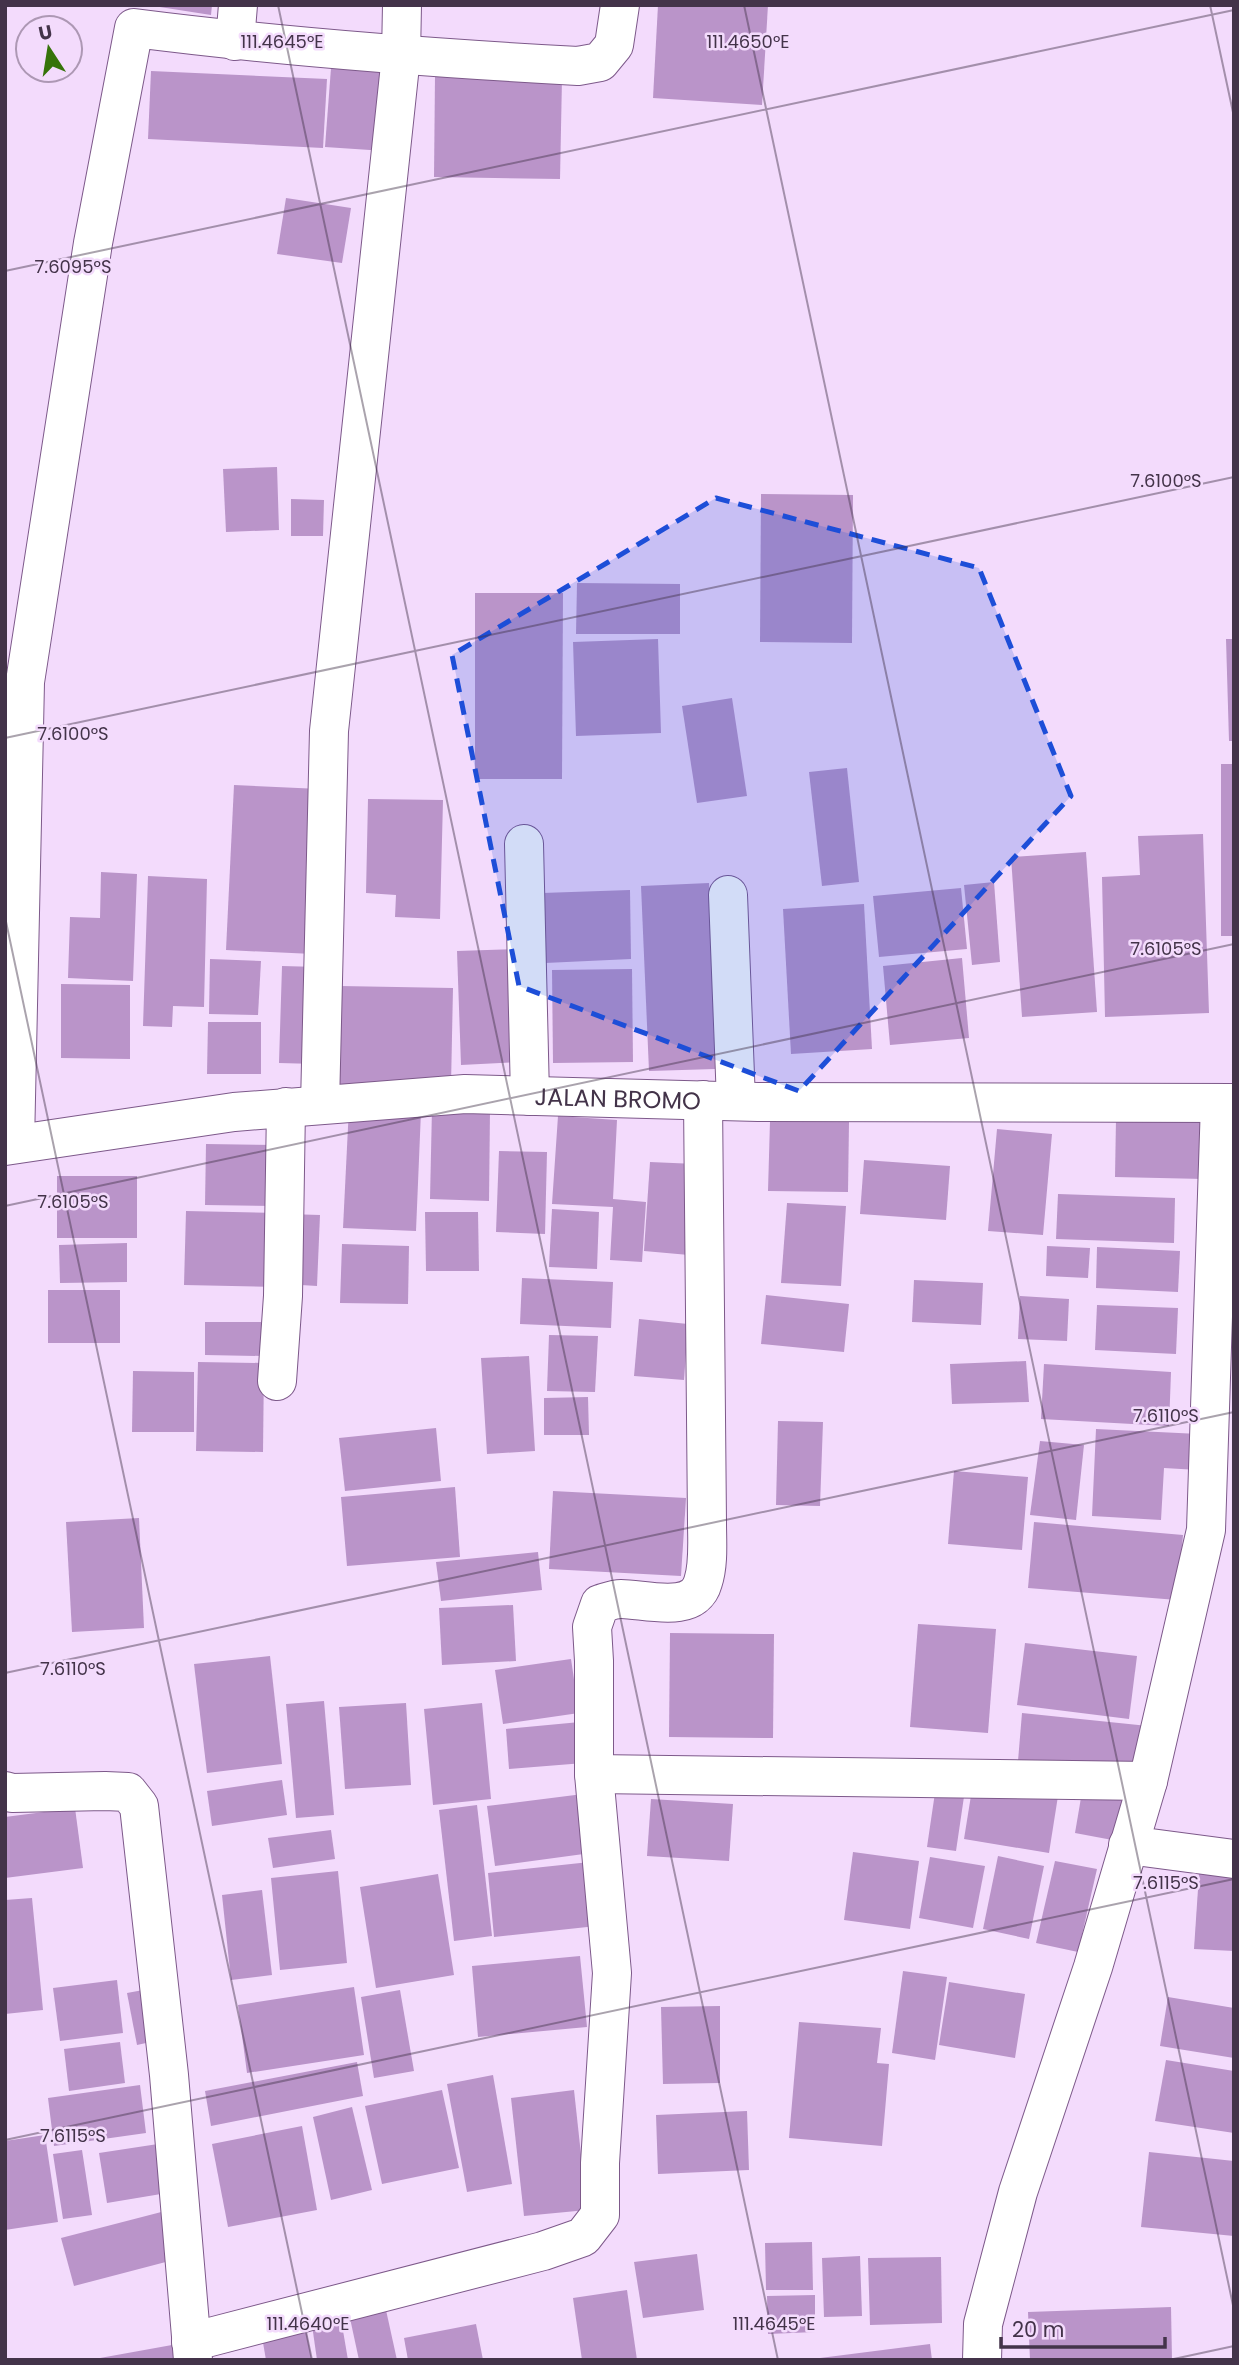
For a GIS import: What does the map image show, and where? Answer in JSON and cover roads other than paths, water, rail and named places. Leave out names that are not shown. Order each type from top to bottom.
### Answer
[{"type":"street","points":[[277,1381],[303,1106],[329,731],[401,56],[401,5]]},
{"type":"street","points":[[10,1145],[25,682],[93,243],[134,28],[236,23],[401,56],[578,66],[600,62],[614,46],[620,5]]},
{"type":"street","points":[[524,844],[530,1096]]},
{"type":"street","points":[[5,1791],[128,1792],[139,1806],[169,2075],[192,2351],[543,2251],[583,2236],[600,2215],[600,2163],[612,1973],[594,1774],[592,1628],[600,1604],[617,1599],[666,1603],[686,1600],[697,1594],[703,1582],[728,895]]},
{"type":"street","name":"JALAN BROMO","points":[[10,1145],[234,1112],[465,1094],[720,1100],[1227,1103]]},
{"type":"street","points":[[982,2360],[983,2323],[1018,2192],[1093,1967],[1148,1781],[1206,1530],[1227,1103]]},
{"type":"street","points":[[594,1774],[1148,1781]]},
{"type":"street","points":[[1128,1845],[1234,1859]]}]
